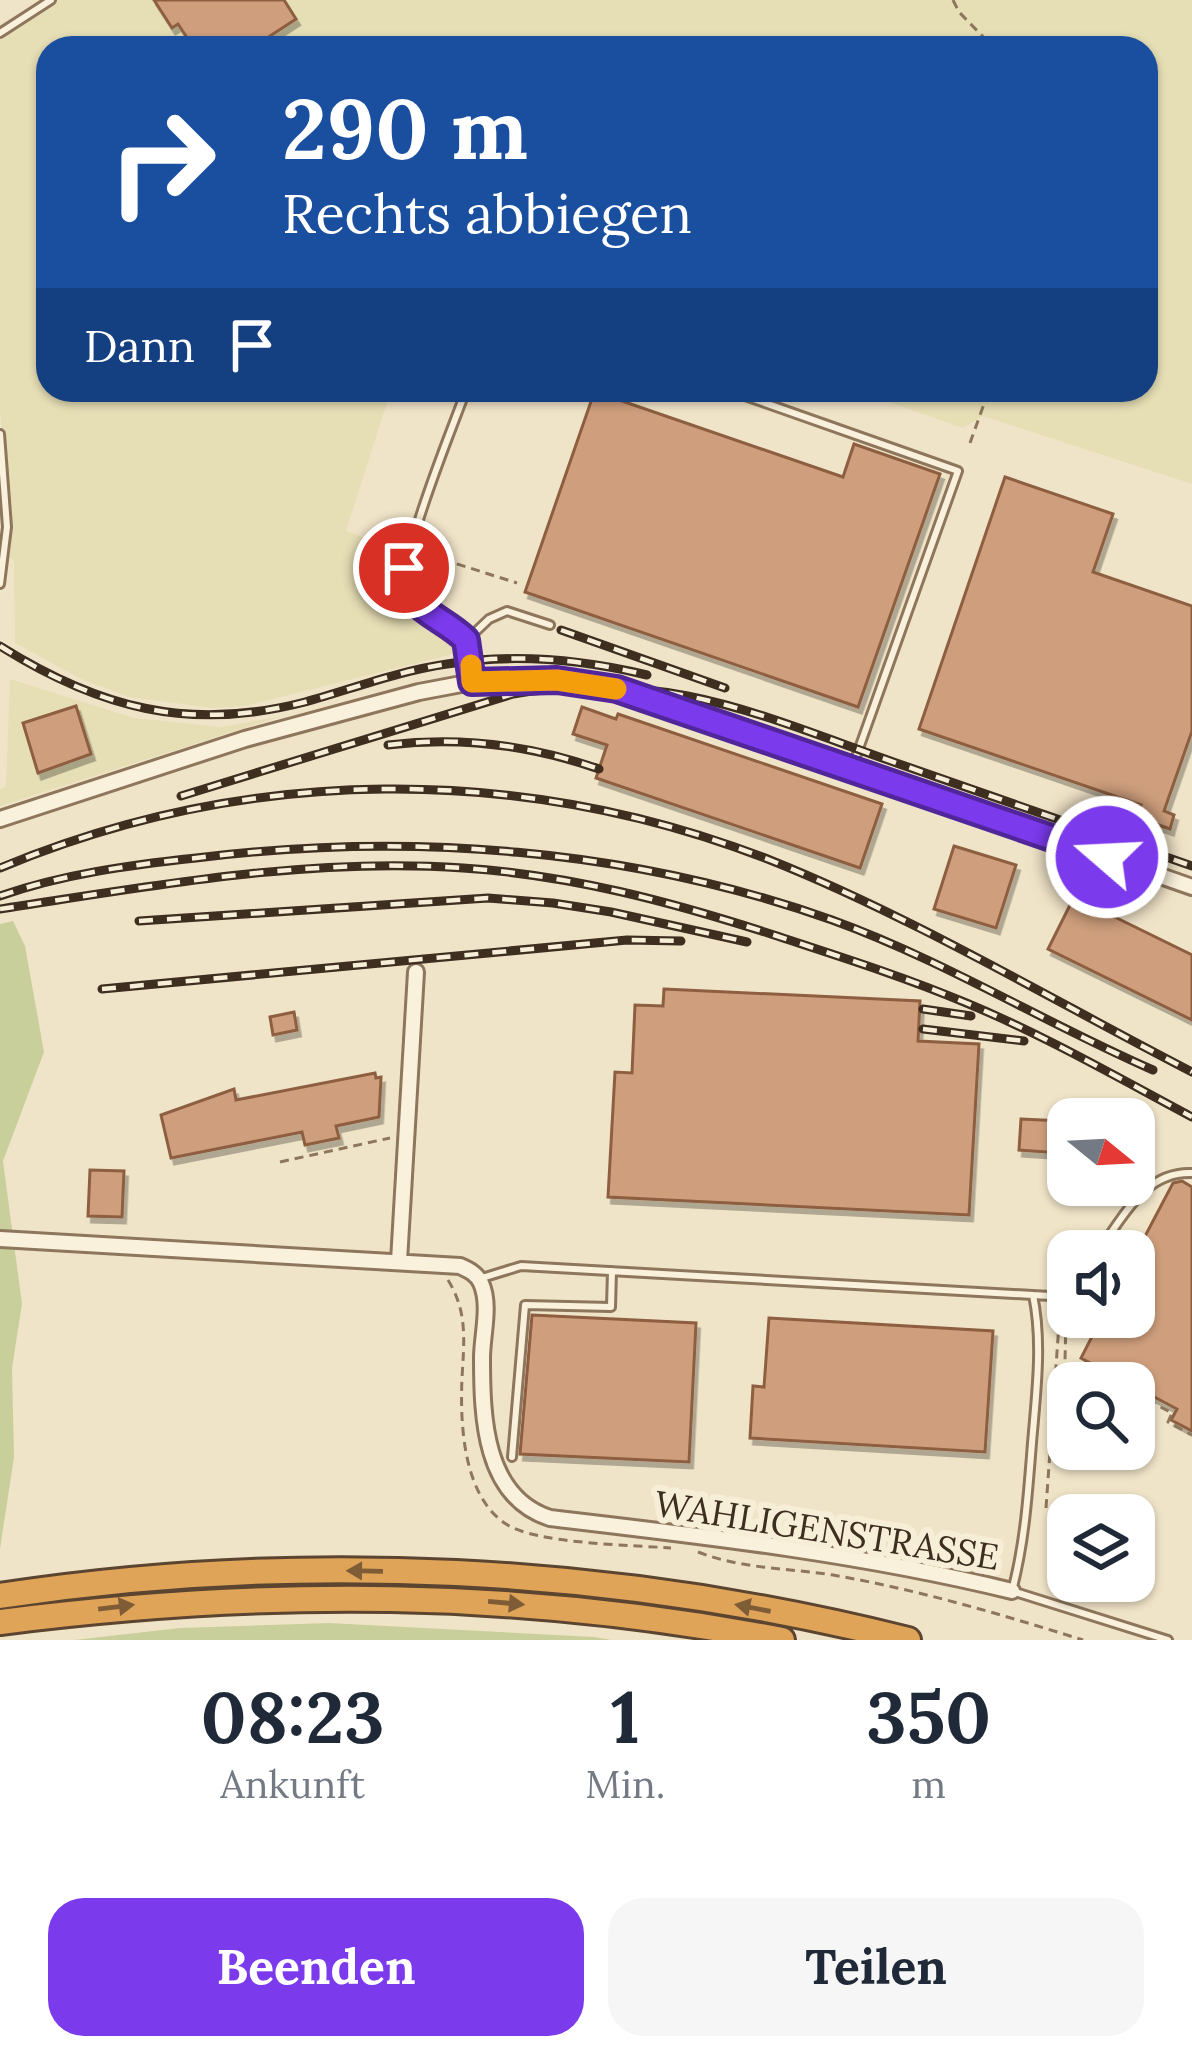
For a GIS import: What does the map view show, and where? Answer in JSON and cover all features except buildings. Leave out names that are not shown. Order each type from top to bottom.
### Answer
[{"type":"highway","points":[[0,1595],[86,1582],[209,1574],[433,1572],[644,1591],[908,1640]]},
{"type":"highway","points":[[0,1622],[137,1605],[360,1596],[618,1613],[782,1640]]},
{"type":"street","points":[[0,819],[245,739],[419,692],[472,682],[557,680],[617,689],[1192,887]]},
{"type":"street","points":[[399,1261],[416,972]]},
{"type":"street","points":[[0,1239],[454,1264],[479,1280]]},
{"type":"street","name":"WAHLIGENSTRASSE","points":[[479,1280],[485,1312],[483,1384],[494,1466],[507,1491],[526,1509],[550,1518],[728,1540],[938,1574],[1012,1591]]},
{"type":"lane","points":[[0,34],[51,0]]},
{"type":"lane","points":[[462,402],[403,578],[414,602],[466,640],[472,682]]},
{"type":"lane","points":[[762,402],[958,471],[852,768]]},
{"type":"lane","points":[[0,434],[7,526],[0,584]]},
{"type":"lane","points":[[466,640],[507,610],[550,626]]},
{"type":"lane","points":[[1114,1230],[1150,1183],[1163,1176],[1192,1173]]},
{"type":"lane","points":[[479,1280],[521,1266],[1047,1295]]},
{"type":"lane","points":[[512,1457],[525,1305],[610,1307],[612,1271]]},
{"type":"lane","name":"WAHLIGENSTRASSE","points":[[1012,1591],[1023,1552],[1036,1400],[1039,1330],[1034,1294]]},
{"type":"lane","points":[[1012,1591],[1168,1640]]},
{"type":"path","points":[[952,0],[982,36]]},
{"type":"path","points":[[970,443],[985,402]]},
{"type":"path","points":[[446,554],[454,562],[517,584]]},
{"type":"path","points":[[280,1162],[407,1135]]},
{"type":"path","points":[[1155,1404],[1172,1413],[1168,1422],[1192,1436]]},
{"type":"path","points":[[1046,1508],[1049,1470]]},
{"type":"shaded area","points":[[58,0],[1192,0],[1192,484],[983,416],[963,428],[889,402],[1158,402],[1158,36],[36,36],[36,402],[387,402],[346,531],[399,550],[392,579],[399,600],[454,638],[457,653],[245,706],[212,708],[129,697],[83,680],[15,643],[14,560],[9,558],[11,517],[0,413],[0,38]]},
{"type":"shaded area","points":[[10,679],[134,718],[221,727],[282,716],[0,806],[0,789],[6,786]]},
{"type":"green space","points":[[13,921],[25,946],[44,1052],[3,1161],[22,1304],[12,1368],[14,1457],[0,1549],[0,924]]},
{"type":"green space","points":[[329,1623],[611,1640],[74,1640],[180,1628]]},
{"type":"railway","points":[[561,630],[725,688]]},
{"type":"railway","points":[[0,646],[109,699],[184,714],[263,711],[411,671],[472,661],[547,659],[647,675]]},
{"type":"railway","points":[[181,796],[513,694],[620,688],[668,693],[759,715],[1192,866]]},
{"type":"railway","points":[[388,745],[495,745],[599,769]]},
{"type":"railway","points":[[0,868],[94,834],[190,810],[287,795],[384,789],[482,793],[579,806],[676,828],[823,882],[930,933],[1192,1072]]},
{"type":"railway","points":[[0,896],[97,871],[276,850],[437,847],[598,862],[677,876],[832,920],[914,954],[1153,1070]]},
{"type":"railway","points":[[0,909],[231,876],[347,867],[463,868],[582,884],[736,923],[917,984],[1022,1028],[1192,1117]]},
{"type":"railway","points":[[139,921],[488,898],[611,912],[747,942]]},
{"type":"railway","points":[[102,989],[627,940],[681,941]]},
{"type":"railway","points":[[923,1009],[971,1016]]},
{"type":"railway","points":[[923,1029],[1024,1041]]},
{"type":"slow traffic","points":[[471,665],[472,682],[557,680],[616,689]]},
{"type":"route","points":[[404,568],[411,599],[466,640],[472,682],[557,680],[617,689],[1107,857]]}]
